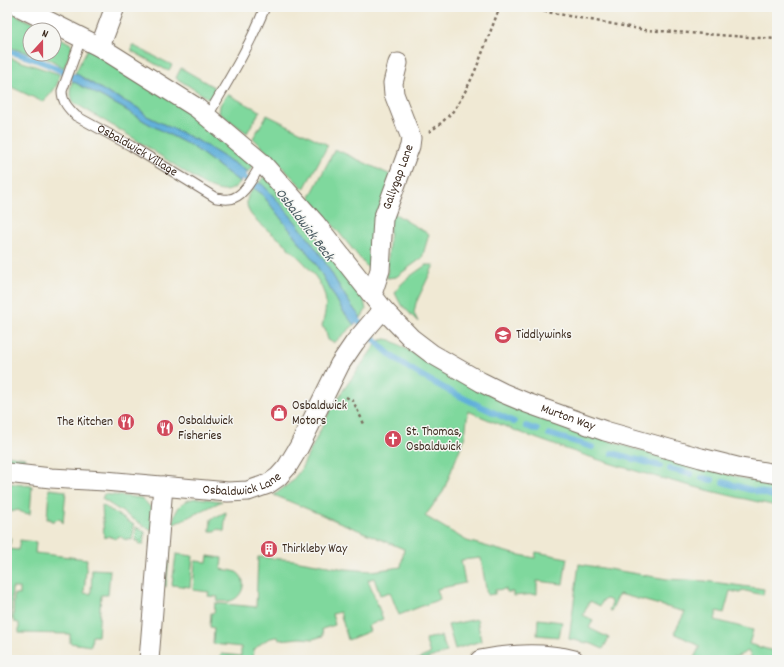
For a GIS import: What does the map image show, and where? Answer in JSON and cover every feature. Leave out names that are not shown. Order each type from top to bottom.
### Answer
[{"type":"street","points":[[20,7],[100,47],[197,108],[315,223],[372,294],[379,315]]},
{"type":"street","points":[[100,47],[115,7]]},
{"type":"street","name":"Gallygap Lane","points":[[372,294],[380,270],[382,219],[412,138],[394,94],[393,83],[398,63]]},
{"type":"street","name":"Osbaldwick Lane","points":[[7,473],[51,478],[228,492],[248,491],[268,484],[278,477],[287,467],[299,447],[340,364],[355,342],[379,315]]},
{"type":"street","name":"Murton Way","points":[[379,315],[432,354],[481,382],[527,403],[612,433],[675,451],[741,468],[777,474]]},
{"type":"street","points":[[149,660],[163,486]]},
{"type":"street","points":[[480,660],[498,656],[529,655],[559,656],[574,660]]},
{"type":"lane","points":[[207,117],[233,73],[265,7]]},
{"type":"lane","name":"Osbaldwick Village","points":[[81,38],[62,91],[62,98],[76,116],[131,146],[216,198],[229,200],[238,196],[259,167]]},
{"type":"path","points":[[410,146],[440,124],[456,107],[474,74],[498,12],[502,7]]},
{"type":"path","points":[[520,7],[645,30],[777,39]]},
{"type":"path","points":[[329,385],[353,401],[365,426]]},
{"type":"green space","points":[[7,10],[30,22],[22,22],[22,51],[7,47]]},
{"type":"green space","points":[[62,39],[71,44],[72,47],[64,68],[54,62],[62,62]]},
{"type":"green space","points":[[132,45],[172,65],[169,70],[166,70],[132,51]]},
{"type":"green space","points":[[88,48],[188,110],[253,165],[248,172],[200,142],[147,116],[138,108],[111,95],[75,73]]},
{"type":"green space","points":[[7,57],[59,74],[56,86],[43,102],[7,85]]},
{"type":"green space","points":[[181,68],[219,90],[215,99],[211,100],[176,78]]},
{"type":"green space","points":[[72,81],[193,147],[240,182],[228,191],[220,191],[205,185],[135,139],[73,102],[70,91]]},
{"type":"green space","points":[[227,94],[260,111],[247,133],[219,113],[220,105]]},
{"type":"green space","points":[[267,115],[328,145],[304,189],[253,138]]},
{"type":"green space","points":[[335,149],[393,176],[372,273],[310,197]]},
{"type":"green space","points":[[265,176],[289,202],[364,300],[366,310],[361,318],[306,235],[270,192],[262,184],[258,183]]},
{"type":"green space","points":[[254,188],[262,194],[314,261],[343,311],[354,325],[335,342],[328,340],[325,329],[322,327],[326,302],[322,287],[318,280],[298,256],[287,247],[288,246],[262,226],[248,210],[248,196]]},
{"type":"green space","points":[[391,211],[429,234],[422,258],[396,277],[387,278]]},
{"type":"green space","points":[[426,265],[434,265],[416,303],[414,313],[418,322],[400,303],[395,293],[405,281]]},
{"type":"green space","points":[[386,339],[391,340],[441,370],[524,411],[551,422],[654,455],[777,487],[777,506],[659,478],[543,441],[468,411],[465,436],[443,492],[425,516],[467,541],[510,553],[535,558],[536,552],[567,558],[563,584],[537,581],[537,594],[513,596],[513,592],[507,592],[506,589],[495,590],[495,594],[487,595],[481,558],[461,560],[465,583],[437,589],[440,599],[399,615],[390,592],[380,595],[374,578],[368,580],[383,619],[368,626],[370,631],[348,640],[340,612],[332,614],[335,625],[322,629],[323,636],[313,639],[300,638],[279,640],[278,637],[271,638],[254,650],[253,660],[220,660],[221,654],[241,656],[241,647],[213,644],[214,628],[210,627],[211,613],[214,613],[215,603],[256,607],[258,557],[294,560],[345,569],[372,571],[401,567],[404,549],[274,495],[290,483],[300,471],[330,411],[344,389],[377,343]]},
{"type":"green space","points":[[7,455],[25,458],[23,463],[7,460]]},
{"type":"green space","points":[[7,483],[32,486],[30,514],[23,513],[18,510],[11,512],[7,509]]},
{"type":"green space","points":[[49,489],[66,491],[63,523],[60,519],[51,521],[51,519],[47,519]]},
{"type":"green space","points":[[104,494],[142,498],[153,510],[155,533],[102,499]]},
{"type":"green space","points":[[198,498],[222,501],[172,525],[175,514],[180,506],[187,501]]},
{"type":"green space","points":[[102,505],[134,525],[132,540],[124,539],[120,536],[115,539],[109,536],[104,538]]},
{"type":"green space","points":[[226,512],[224,532],[219,529],[210,531],[211,519]]},
{"type":"green space","points":[[136,527],[145,532],[143,545],[139,544],[139,541],[135,541]]},
{"type":"green space","points":[[171,537],[166,587],[163,585],[169,538]]},
{"type":"green space","points":[[7,538],[11,538],[9,549],[18,550],[20,540],[36,542],[35,553],[87,559],[84,593],[91,594],[92,569],[110,570],[108,595],[101,595],[98,636],[92,636],[91,646],[70,643],[70,634],[19,633],[19,623],[14,622],[13,620],[14,594],[20,595],[20,588],[12,588],[11,620],[7,620]]},
{"type":"green space","points":[[176,554],[193,556],[190,587],[172,585]]},
{"type":"green space","points":[[208,556],[222,558],[221,569],[234,571],[240,575],[243,588],[235,599],[228,601],[217,601],[218,597],[208,596],[209,592],[193,590],[195,561],[207,562]]},
{"type":"green space","points":[[579,564],[667,579],[705,581],[764,589],[763,595],[742,590],[740,593],[730,591],[724,613],[717,611],[715,620],[753,630],[749,644],[777,652],[776,660],[753,660],[748,651],[736,657],[732,657],[729,660],[693,660],[700,646],[674,633],[685,612],[619,594],[611,611],[609,610],[612,604],[611,601],[607,599],[603,600],[600,606],[590,601],[583,615],[593,620],[589,628],[609,638],[603,649],[592,644],[569,639]]},
{"type":"green space","points":[[477,619],[481,641],[455,649],[448,625]]},
{"type":"green space","points":[[538,619],[562,622],[559,637],[537,635]]},
{"type":"green space","points":[[441,636],[447,652],[423,660],[416,660],[430,654],[425,639]]},
{"type":"water","points":[[75,73],[111,95],[138,108],[147,116],[200,142],[248,172],[240,182],[193,147],[72,81]]},
{"type":"water","points":[[258,183],[262,184],[285,209],[319,253],[349,302],[361,318],[354,325],[343,311],[314,261],[262,194],[254,188]]},
{"type":"waterway","name":"Osbaldwick Beck","points":[[7,51],[44,63],[79,80]]},
{"type":"waterway","name":"Osbaldwick Beck","points":[[237,173],[261,189]]},
{"type":"waterway","name":"Osbaldwick Beck","points":[[354,316],[379,345],[397,360],[439,386],[514,422]]},
{"type":"waterway","name":"Osbaldwick Beck","points":[[526,426],[537,430]]},
{"type":"waterway","name":"Osbaldwick Beck","points":[[549,434],[592,447]]},
{"type":"waterway","name":"Osbaldwick Beck","points":[[612,453],[660,466]]},
{"type":"waterway","name":"Osbaldwick Beck","points":[[670,469],[691,474]]},
{"type":"waterway","name":"Osbaldwick Beck","points":[[702,478],[712,480]]},
{"type":"waterway","name":"Osbaldwick Beck","points":[[723,482],[751,490]]},
{"type":"waterway","name":"Osbaldwick Beck","points":[[756,491],[777,497]]},
{"type":"place","name":"Tiddlywinks","points":[[503,335]]},
{"type":"place","name":"Osbaldwick Motors","points":[[279,413]]},
{"type":"place","name":"The Kitchen","points":[[126,422]]},
{"type":"place","name":"Osbaldwick Fisheries","points":[[165,428]]},
{"type":"place","name":"St. Thomas, Osbaldwick","points":[[393,439]]},
{"type":"place","name":"Thirkleby Way","points":[[269,549]]}]
